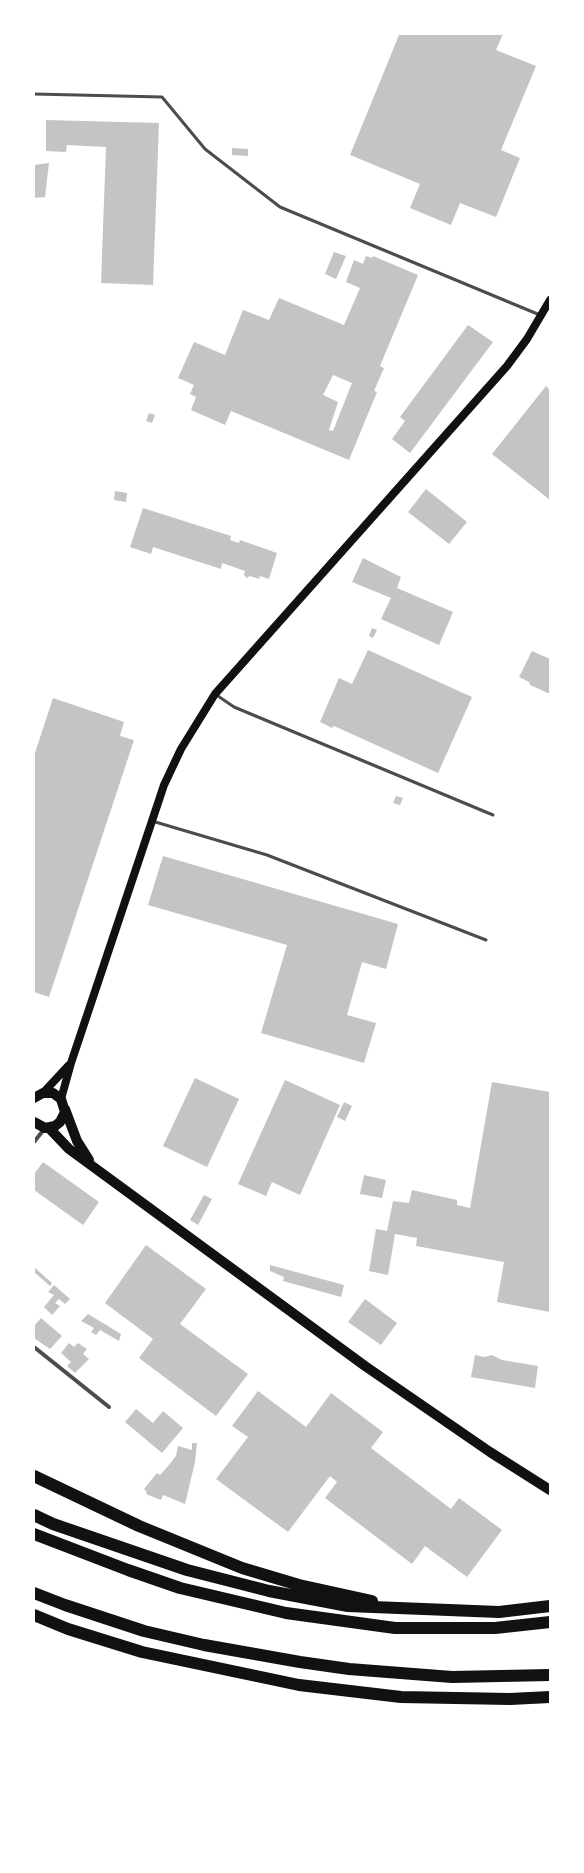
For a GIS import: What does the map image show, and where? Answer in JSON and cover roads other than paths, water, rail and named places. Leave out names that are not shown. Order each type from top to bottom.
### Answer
[{"type":"highway","points":[[34,1476],[139,1526],[242,1568],[299,1585],[404,1609]]},
{"type":"highway","points":[[34,1515],[53,1524],[187,1570],[269,1591],[348,1606],[499,1612],[550,1606]]},
{"type":"highway","points":[[34,1534],[180,1588],[300,1615],[395,1628],[495,1628],[550,1622]]},
{"type":"highway","points":[[34,1593],[65,1605],[144,1631],[204,1645],[300,1662],[349,1669],[452,1677],[550,1675]]},
{"type":"highway","points":[[34,1615],[68,1629],[142,1652],[298,1685],[401,1697],[510,1699],[550,1697]]},
{"type":"main road","points":[[47,1128],[60,1122],[65,1112],[63,1103],[71,1063],[164,785],[181,749],[215,694],[507,366],[542,315],[550,300]]},
{"type":"main road","points":[[37,1096],[71,1063]]},
{"type":"main road","points":[[37,1096],[53,1093],[63,1103],[77,1141],[94,1168]]},
{"type":"main road","points":[[34,1122],[47,1128],[69,1149],[94,1168],[371,1370],[490,1452],[550,1490]]},
{"type":"street","points":[[34,1142],[47,1128]]},
{"type":"street","points":[[34,1347],[109,1407]]},
{"type":"lane","points":[[34,94],[162,97],[205,149],[280,207],[542,315]]},
{"type":"lane","points":[[215,694],[234,707],[493,815]]},
{"type":"lane","points":[[152,821],[267,855],[486,940]]}]
